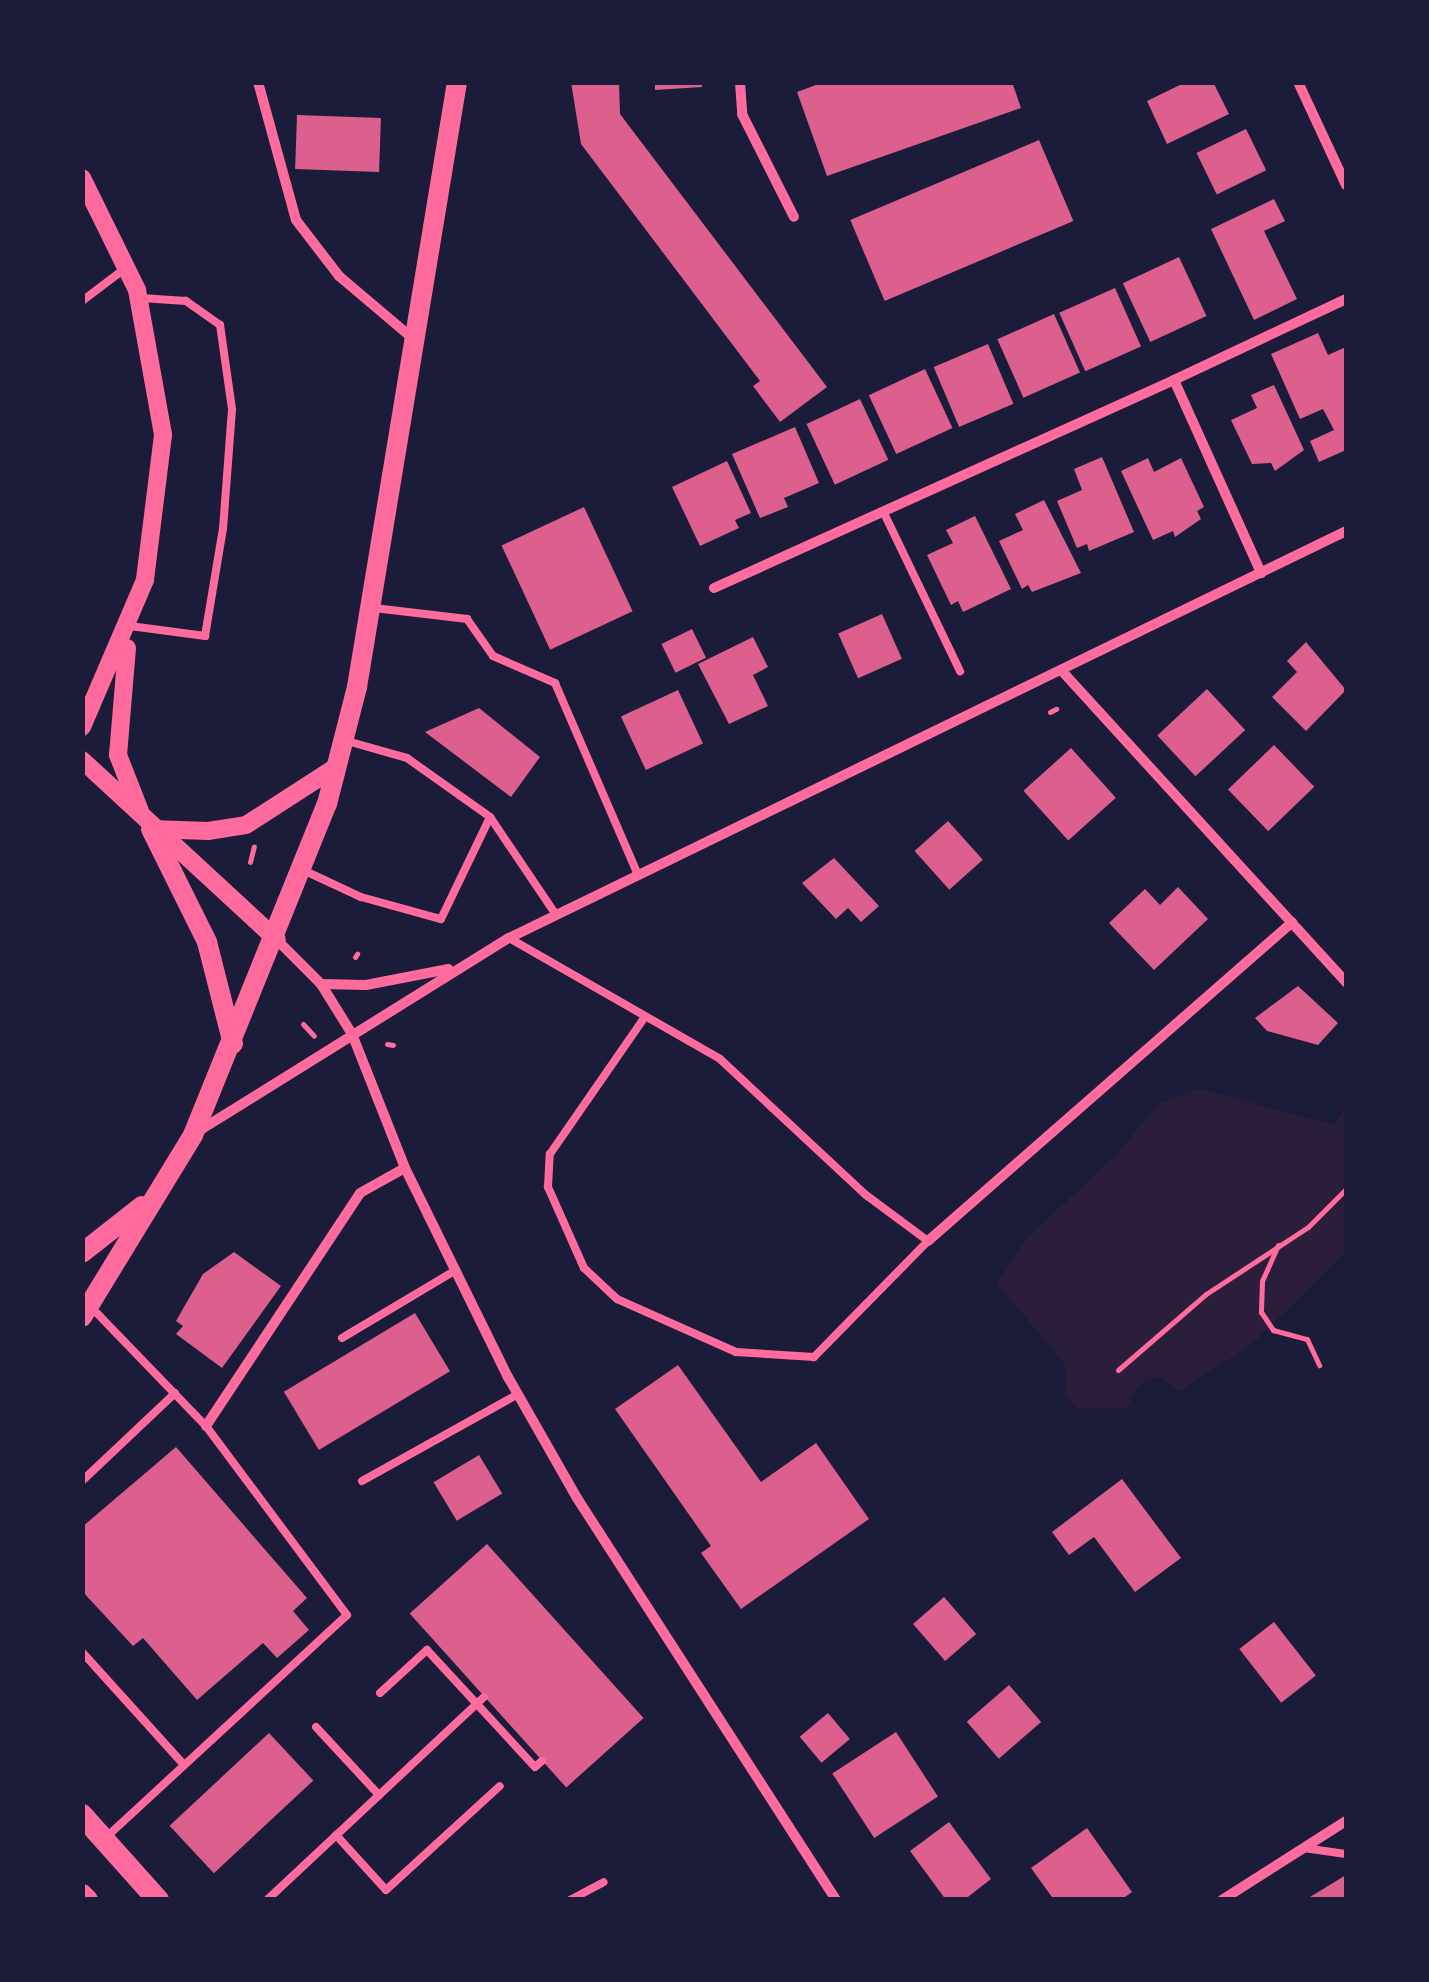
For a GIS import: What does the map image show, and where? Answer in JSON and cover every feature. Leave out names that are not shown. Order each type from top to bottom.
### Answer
[{"type":"main road","points":[[87,1312],[193,1135],[277,940],[336,767],[369,608],[457,82]]},
{"type":"main road","points":[[151,828],[207,942],[233,1046]]},
{"type":"main road","points":[[82,1253],[152,1199]]},
{"type":"main road","points":[[82,1815],[158,1900]]},
{"type":"street","points":[[258,82],[296,220],[339,276],[412,337]]},
{"type":"street","points":[[740,82],[742,114],[794,217]]},
{"type":"street","points":[[1298,82],[1346,185]]},
{"type":"street","points":[[82,178],[128,266],[139,298],[159,386],[162,467],[156,532],[130,626],[82,727]]},
{"type":"street","points":[[714,588],[1346,299]]},
{"type":"street","points":[[1174,380],[1260,573]]},
{"type":"street","points":[[193,1135],[454,968],[509,938],[1346,531]]},
{"type":"street","points":[[130,626],[118,755],[151,828]]},
{"type":"street","points":[[1061,670],[1346,982]]},
{"type":"street","points":[[82,760],[321,984],[352,1034],[404,1168],[518,1394],[836,1900]]},
{"type":"street","points":[[151,828],[208,832],[246,825],[336,767]]},
{"type":"street","points":[[928,1241],[1292,922]]},
{"type":"street","points":[[321,984],[366,985],[454,968]]},
{"type":"street","points":[[206,1426],[360,1193],[404,1168]]},
{"type":"street","points":[[1222,1900],[1346,1822]]},
{"type":"lane","points":[[82,301],[128,266]]},
{"type":"lane","points":[[130,626],[204,636],[223,529],[232,409],[220,325],[186,301],[139,298]]},
{"type":"lane","points":[[883,512],[960,671]]},
{"type":"lane","points":[[369,608],[467,619],[494,656],[555,683],[638,875]]},
{"type":"lane","points":[[343,740],[407,758],[490,816],[556,916]]},
{"type":"lane","points":[[302,870],[361,896],[441,919],[490,816]]},
{"type":"lane","points":[[509,938],[720,1059],[866,1194],[928,1241],[814,1357],[736,1352],[617,1299],[584,1268],[548,1187],[550,1154],[644,1018]]},
{"type":"lane","points":[[342,1338],[456,1270]]},
{"type":"lane","points":[[87,1312],[206,1426],[347,1615],[104,1839]]},
{"type":"lane","points":[[82,1481],[175,1393]]},
{"type":"lane","points":[[362,1482],[518,1394]]},
{"type":"lane","points":[[380,1692],[435,1642]]},
{"type":"lane","points":[[428,1650],[481,1700],[536,1767],[542,1760]]},
{"type":"lane","points":[[82,1652],[184,1766]]},
{"type":"lane","points":[[267,1900],[481,1700]]},
{"type":"lane","points":[[316,1727],[378,1796]]},
{"type":"lane","points":[[336,1835],[386,1890],[500,1786]]},
{"type":"lane","points":[[1304,1848],[1346,1854]]},
{"type":"lane","points":[[570,1900],[604,1882]]},
{"type":"path","points":[[303,1024],[313,1030]]},
{"type":"path","points":[[1118,1370],[1279,1242],[1308,1228],[1346,1189]]},
{"type":"path","points":[[1279,1242],[1262,1281],[1261,1312],[1273,1330],[1306,1340],[1318,1365]]},
{"type":"shaded area","points":[[1200,1089],[1334,1125],[1346,1105],[1346,1252],[1251,1345],[1180,1391],[1158,1377],[1139,1385],[1127,1408],[1076,1408],[1065,1395],[1065,1364],[997,1284],[1025,1240],[1117,1154],[1159,1103]]},
{"type":"building","points":[[571,82],[619,82],[620,114],[827,387],[780,422],[753,386],[760,381],[581,144]]},
{"type":"building","points":[[655,82],[702,82],[702,87],[655,90]]},
{"type":"building","points":[[824,82],[1012,82],[1021,108],[827,176],[797,92]]},
{"type":"building","points":[[1186,82],[1213,82],[1229,114],[1167,144],[1147,101]]},
{"type":"building","points":[[297,115],[381,118],[379,172],[295,169]]},
{"type":"building","points":[[1246,129],[1266,170],[1217,194],[1197,153]]},
{"type":"building","points":[[1039,140],[1073,221],[885,301],[850,220]]},
{"type":"building","points":[[1274,199],[1285,221],[1264,231],[1297,299],[1254,320],[1211,229]]},
{"type":"building","points":[[1179,257],[1206,316],[1150,342],[1123,283]]},
{"type":"building","points":[[1115,288],[1141,346],[1085,371],[1059,313]]},
{"type":"building","points":[[1054,314],[1080,372],[1023,398],[997,339]]},
{"type":"building","points":[[1318,333],[1328,355],[1346,347],[1346,450],[1319,462],[1310,441],[1334,430],[1323,409],[1300,419],[1271,354]]},
{"type":"building","points":[[988,344],[1013,404],[959,427],[934,367]]},
{"type":"building","points":[[925,369],[952,428],[896,454],[869,395]]},
{"type":"building","points":[[1274,385],[1304,450],[1275,471],[1271,463],[1252,464],[1231,420],[1257,408],[1251,395]]},
{"type":"building","points":[[860,399],[888,460],[835,485],[807,424]]},
{"type":"building","points":[[795,427],[819,483],[784,498],[788,507],[760,518],[732,454]]},
{"type":"building","points":[[1102,457],[1134,532],[1089,551],[1087,544],[1077,548],[1057,501],[1082,490],[1074,469]]},
{"type":"building","points":[[1148,458],[1154,472],[1181,458],[1204,507],[1197,511],[1201,519],[1175,537],[1173,531],[1153,540],[1121,471]]},
{"type":"building","points":[[727,461],[751,513],[735,520],[739,528],[700,546],[672,487]]},
{"type":"building","points":[[1044,500],[1081,573],[1032,592],[1028,585],[1022,589],[999,541],[1023,530],[1015,514]]},
{"type":"building","points":[[584,507],[633,611],[550,650],[502,545]]},
{"type":"building","points":[[975,516],[1011,589],[963,612],[958,601],[951,605],[927,555],[953,543],[946,530]]},
{"type":"building","points":[[882,614],[902,659],[858,678],[838,634]]},
{"type":"building","points":[[692,629],[706,658],[675,673],[661,644]]},
{"type":"building","points":[[753,637],[768,667],[753,675],[768,706],[729,724],[698,664]]},
{"type":"building","points":[[1306,642],[1346,690],[1306,731],[1272,697],[1297,672],[1287,661]]},
{"type":"building","points":[[1207,689],[1245,730],[1195,776],[1157,735]]},
{"type":"building","points":[[678,690],[703,743],[646,770],[621,717]]},
{"type":"building","points":[[479,708],[540,757],[511,797],[425,732]]},
{"type":"building","points":[[1274,745],[1314,787],[1268,831],[1228,789]]},
{"type":"building","points":[[1071,748],[1116,798],[1068,841],[1023,791]]},
{"type":"building","points":[[948,821],[983,860],[949,890],[915,851]]},
{"type":"building","points":[[834,858],[879,906],[861,922],[848,908],[836,919],[802,883]]},
{"type":"building","points":[[1178,887],[1208,919],[1154,970],[1109,923],[1145,889],[1160,905]]},
{"type":"building","points":[[1298,986],[1338,1023],[1318,1045],[1267,1031],[1255,1018]]},
{"type":"building","points":[[234,1252],[281,1286],[222,1368],[176,1334],[183,1326],[176,1321],[203,1274]]},
{"type":"building","points":[[415,1313],[450,1371],[319,1450],[284,1392]]},
{"type":"building","points":[[678,1365],[761,1482],[816,1443],[869,1519],[741,1609],[701,1553],[711,1546],[615,1409]]},
{"type":"building","points":[[176,1447],[307,1598],[293,1611],[309,1630],[277,1658],[263,1643],[197,1700],[143,1638],[133,1646],[82,1591],[82,1527]]},
{"type":"building","points":[[479,1455],[502,1494],[457,1521],[434,1482]]},
{"type":"building","points":[[1122,1479],[1181,1558],[1135,1592],[1094,1537],[1069,1555],[1052,1532]]},
{"type":"building","points":[[487,1544],[644,1718],[566,1787],[410,1614]]},
{"type":"building","points":[[944,1597],[976,1634],[945,1661],[913,1624]]},
{"type":"building","points":[[1274,1622],[1316,1676],[1281,1703],[1239,1649]]},
{"type":"building","points":[[1009,1685],[1041,1722],[999,1759],[967,1722]]},
{"type":"building","points":[[828,1713],[850,1739],[822,1763],[800,1737]]},
{"type":"building","points":[[896,1732],[938,1797],[874,1838],[832,1773]]},
{"type":"building","points":[[269,1733],[313,1781],[214,1873],[170,1826]]},
{"type":"building","points":[[949,1822],[991,1879],[964,1900],[946,1900],[910,1851]]},
{"type":"building","points":[[1087,1828],[1132,1892],[1121,1900],[1054,1900],[1031,1868]]},
{"type":"building","points":[[1346,1875],[1346,1900],[1305,1900]]}]
